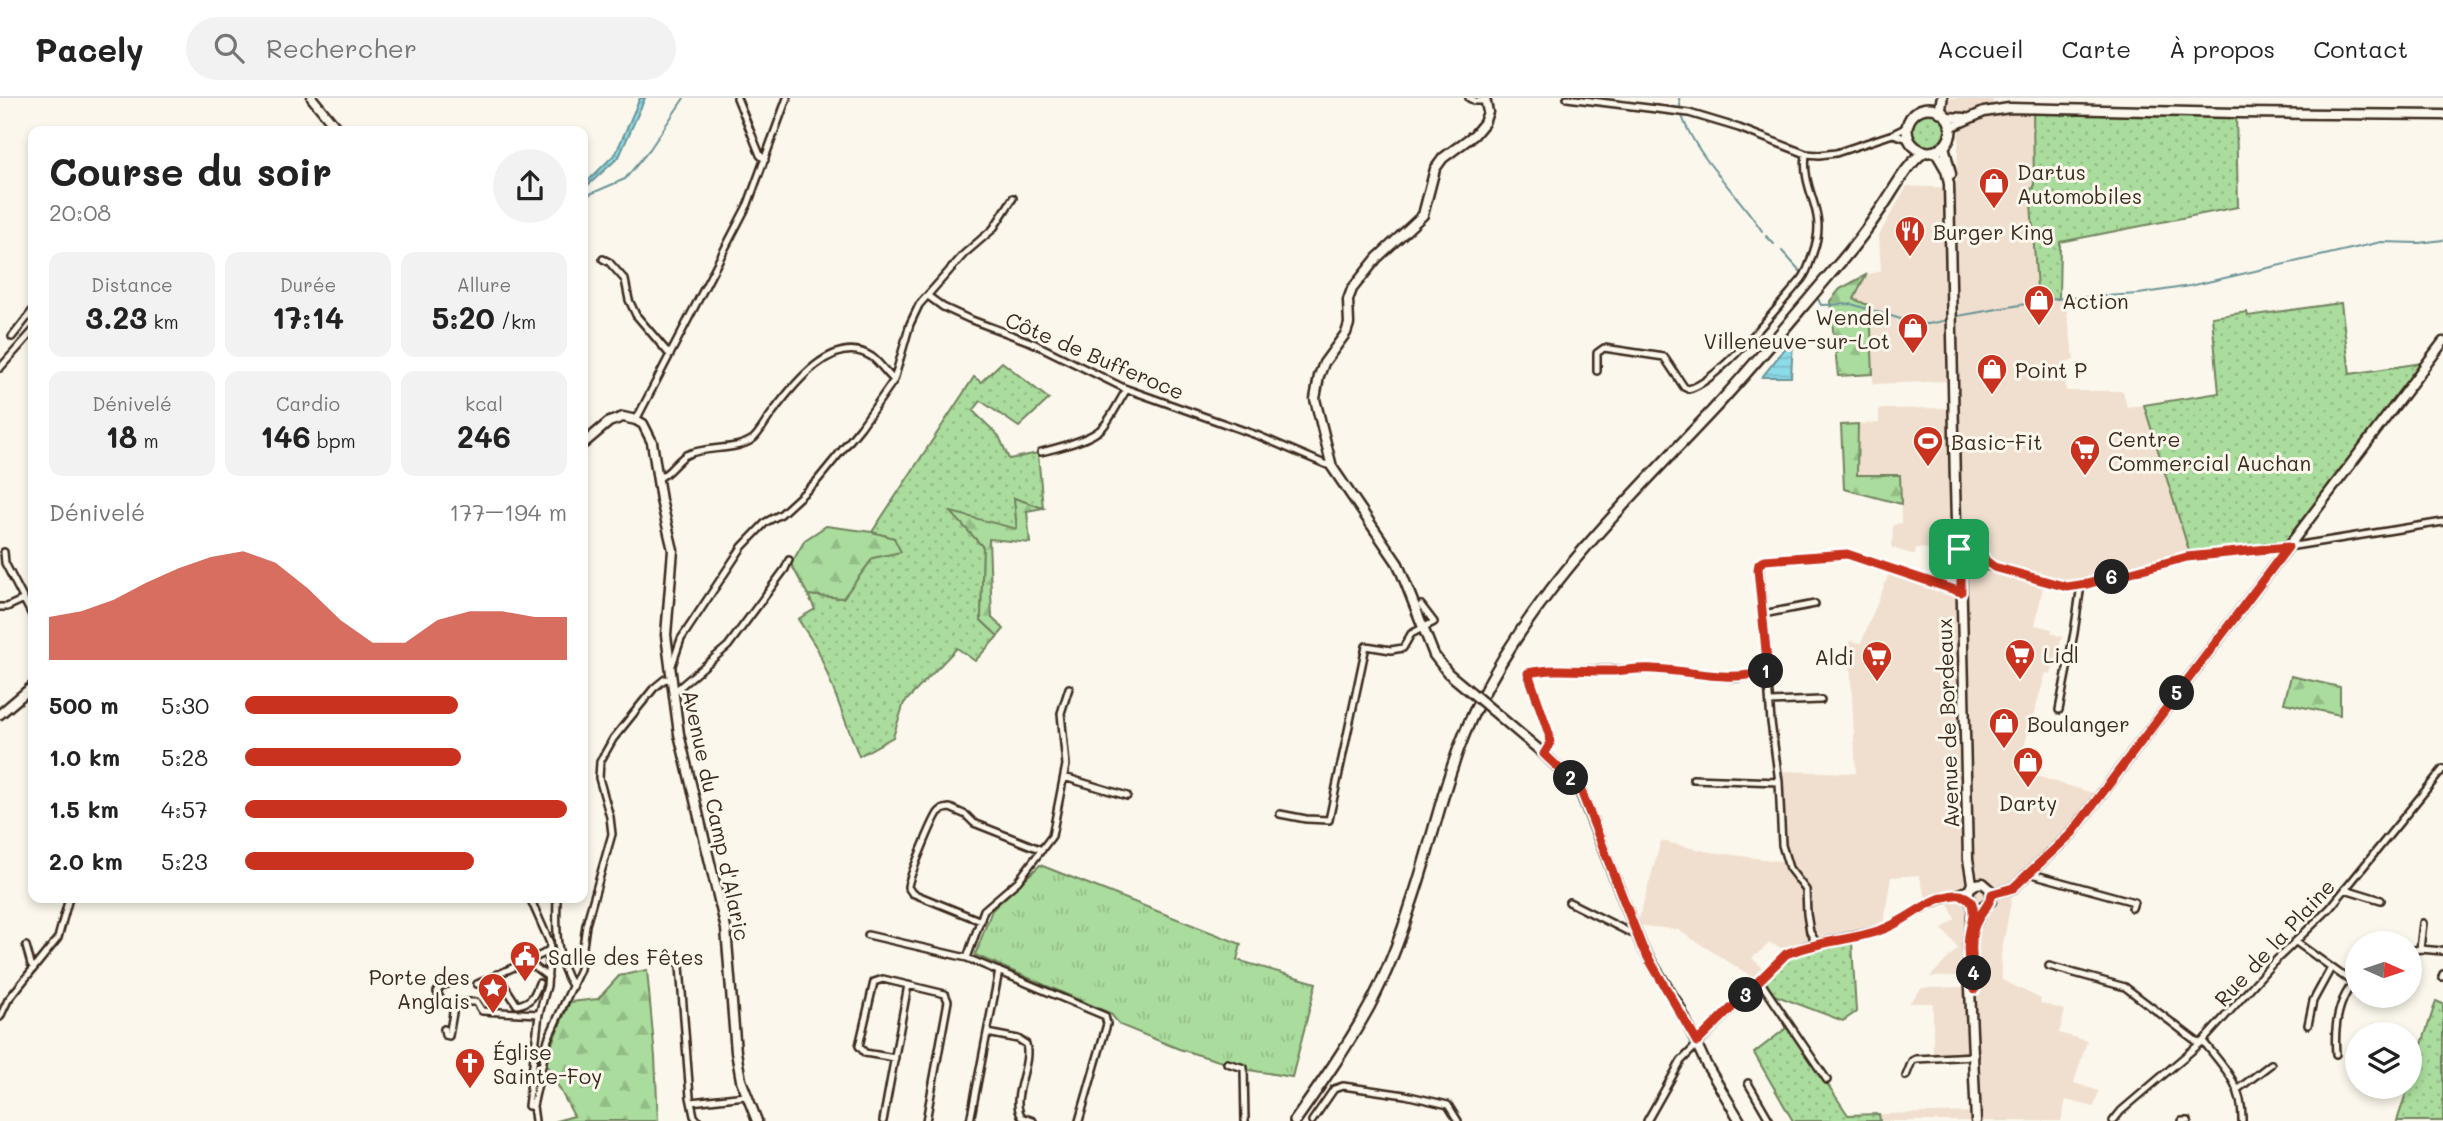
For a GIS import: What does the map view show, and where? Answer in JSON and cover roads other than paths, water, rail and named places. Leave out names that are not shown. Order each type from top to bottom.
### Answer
[{"type":"main road","points":[[312,98],[335,126]]},
{"type":"main road","points":[[1910,142],[1924,152],[1935,152],[1944,146],[1950,134],[1942,116],[1940,98]]},
{"type":"main road","points":[[1486,99],[1488,112],[1480,129],[1443,158],[1436,169],[1423,215],[1377,258],[1352,289],[1348,300],[1349,324],[1346,333],[1324,363],[1316,387],[1318,418],[1332,467],[1398,564],[1429,646],[1441,666],[1580,788],[1642,947],[1740,1121]]},
{"type":"main road","points":[[1898,183],[1910,142],[1908,124],[1916,112],[1965,118],[2009,108],[2443,115]]},
{"type":"main road","points":[[1935,152],[1945,170],[1948,184],[1956,509],[1960,541],[1958,558],[1961,564],[1973,565],[1980,554],[1978,548],[1965,536],[1961,524],[1953,183],[1944,146]]},
{"type":"main road","points":[[1295,1121],[1359,1024],[1390,960],[1411,904],[1444,794],[1477,705],[1537,605],[1563,571],[1723,399],[1777,336],[1854,245],[1898,183],[1924,152]]},
{"type":"main road","points":[[1992,894],[2013,888],[2072,833],[2443,342]]},
{"type":"main road","points":[[588,440],[608,422],[623,417],[636,419]]},
{"type":"main road","name":"Avenue du Camp d'Alaric","points":[[636,419],[643,424],[652,442],[673,550],[666,624],[671,675],[690,780],[726,929],[736,1052],[746,1096],[757,1121]]},
{"type":"main road","points":[[1959,549],[1964,544],[1971,543]]},
{"type":"main road","name":"Avenue de Bordeaux","points":[[1961,564],[1970,888]]},
{"type":"main road","name":"Avenue de Bordeaux","points":[[1961,592],[1973,565]]},
{"type":"main road","points":[[0,714],[28,690]]},
{"type":"main road","name":"Avenue de Bordeaux","points":[[1969,854],[1975,875],[1985,884]]},
{"type":"main road","points":[[1976,1121],[1969,962],[1970,888],[1976,884],[1985,884],[1992,894]]},
{"type":"main road","points":[[1974,1043],[1973,935],[1979,915],[1992,894]]},
{"type":"main road","points":[[1971,901],[1978,906],[1985,906]]},
{"type":"main road","points":[[1969,962],[1975,989]]},
{"type":"street","points":[[737,98],[760,155],[765,160]]},
{"type":"street","points":[[636,419],[737,227],[757,184],[787,98]]},
{"type":"street","points":[[1469,98],[1475,101],[1486,99]]},
{"type":"street","points":[[1567,98],[1689,113],[1806,153],[1829,155],[1893,134],[1903,130],[1908,124]]},
{"type":"street","points":[[1893,134],[1910,142]]},
{"type":"street","points":[[1597,371],[1597,353],[1604,348],[1664,357],[1688,389],[1705,381],[1723,366],[1802,279],[1809,266],[1820,229],[1819,217],[1807,183],[1806,153]]},
{"type":"street","points":[[528,1105],[556,1019],[580,969],[586,925],[612,834],[599,778],[600,762],[613,739],[654,688],[671,675],[681,639],[742,547],[766,522],[781,514],[816,482],[861,427],[894,380],[910,324],[919,305],[964,254],[993,229],[1013,198]]},
{"type":"street","points":[[603,259],[625,280],[629,300],[636,315],[670,355]]},
{"type":"street","name":"Côte de Bufferoce","points":[[928,296],[943,307],[1033,342],[1127,389],[1259,436],[1332,467]]},
{"type":"street","points":[[12,337],[28,316]]},
{"type":"street","points":[[0,368],[28,337]]},
{"type":"street","points":[[657,478],[665,475],[685,456],[753,439],[786,395],[807,372],[826,358],[843,352],[859,351],[874,358],[894,380]]},
{"type":"street","points":[[1041,452],[1063,447],[1097,432],[1127,389]]},
{"type":"street","points":[[1973,565],[1994,567],[2067,587],[2187,557],[2288,547],[2443,522]]},
{"type":"street","points":[[4,552],[5,562],[28,607]]},
{"type":"street","points":[[1817,944],[1810,932],[1806,890],[1789,868],[1782,845],[1779,782],[1759,564],[1765,560],[1847,554],[1961,592]]},
{"type":"street","points":[[1980,554],[1994,567]]},
{"type":"street","points":[[674,692],[728,646],[789,560]]},
{"type":"street","points":[[2059,710],[2081,585]]},
{"type":"street","points":[[0,607],[7,607],[24,599]]},
{"type":"street","points":[[1763,614],[1815,604]]},
{"type":"street","points":[[1280,814],[1306,820],[1329,820],[1366,646],[1398,650],[1403,648],[1410,634],[1434,622],[1421,605]]},
{"type":"street","points":[[1544,754],[1550,744],[1549,734],[1528,673],[1549,670],[1616,671],[1652,668],[1738,678],[1768,671]]},
{"type":"street","points":[[967,958],[985,910],[1018,881],[1042,850],[1055,827],[1064,777],[1061,713],[1069,688]]},
{"type":"street","points":[[1770,702],[1821,700]]},
{"type":"street","name":"Rue de la Plaine","points":[[2113,1121],[2201,1043],[2346,889],[2443,769]]},
{"type":"street","points":[[1064,777],[1127,796]]},
{"type":"street","points":[[1693,779],[1779,782]]},
{"type":"street","points":[[981,921],[912,892],[908,887],[911,873],[938,812],[950,808],[966,815],[974,823],[1042,850]]},
{"type":"street","points":[[2036,876],[2134,902],[2132,908]]},
{"type":"street","points":[[1647,1121],[1681,1061],[1786,954],[1817,944],[1885,929],[1927,906],[1970,888]]},
{"type":"street","points":[[2346,889],[2381,900]]},
{"type":"street","points":[[1958,894],[1971,901]]},
{"type":"street","points":[[1569,902],[1637,934]]},
{"type":"street","points":[[0,1017],[8,1000],[58,938],[68,903]]},
{"type":"street","points":[[532,903],[550,943],[548,977],[539,1014],[528,1105],[535,1121]]},
{"type":"street","points":[[557,903],[557,944],[564,970],[573,987]]},
{"type":"street","points":[[2422,932],[2423,923]]},
{"type":"street","points":[[868,935],[967,958],[1105,1016],[1107,1024],[1079,1121]]},
{"type":"street","points":[[2296,942],[2345,976]]},
{"type":"street","points":[[26,946],[34,968]]},
{"type":"street","points":[[477,984],[550,949]]},
{"type":"street","points":[[2422,949],[2443,951]]},
{"type":"street","points":[[522,963],[531,964],[548,977]]},
{"type":"street","points":[[680,966],[691,1102],[698,1121]]},
{"type":"street","points":[[2049,966],[2125,987],[2201,1043],[2238,1089],[2242,1103],[2242,1121]]},
{"type":"street","points":[[2308,1025],[2313,1001],[2331,968]]},
{"type":"street","points":[[970,1121],[999,971]]},
{"type":"street","points":[[497,974],[517,1004],[533,999],[539,983]]},
{"type":"street","points":[[895,1058],[862,1052],[859,1042],[874,982],[883,979],[947,996],[926,1121]]},
{"type":"street","points":[[1760,981],[1827,1080]]},
{"type":"street","points":[[443,1029],[445,1035],[449,1036],[452,1007],[441,1000],[438,992],[441,986],[448,984]]},
{"type":"street","points":[[883,1121],[908,985]]},
{"type":"street","points":[[2336,1054],[2334,1033],[2338,1012],[2345,999]]},
{"type":"street","points":[[452,1007],[461,1002],[476,1002],[482,1011],[539,1014]]},
{"type":"street","points":[[987,1033],[1018,1039],[1026,1044],[1027,1056],[1017,1106],[1023,1116],[1033,1121]]},
{"type":"street","points":[[1906,1076],[1908,1068],[1916,1059],[1975,1056]]},
{"type":"street","points":[[1227,1063],[1244,1068],[1245,1121]]},
{"type":"street","points":[[2238,1089],[2271,1065]]},
{"type":"street","points":[[1748,1083],[1770,1121]]},
{"type":"street","points":[[1312,1121],[1334,1089],[1343,1086],[1405,1095],[1448,1105],[1458,1121]]},
{"type":"street","points":[[691,1102],[746,1096]]},
{"type":"street","points":[[2182,1121],[2188,1121]]},
{"type":"water","points":[[640,98],[645,98],[619,157],[588,185],[588,181],[616,153]]},
{"type":"water","points":[[1791,341],[1791,377],[1762,377]]},
{"type":"waterway","points":[[588,195],[625,179],[650,149],[684,98]]},
{"type":"waterway","points":[[1679,98],[1681,111]]},
{"type":"waterway","points":[[1682,116],[1698,147],[1762,231]]},
{"type":"waterway","points":[[1766,236],[1774,244]]},
{"type":"waterway","points":[[1958,316],[2054,299],[2139,294],[2190,286],[2381,242],[2419,243],[2443,240]]},
{"type":"waterway","points":[[1782,251],[1801,272]]},
{"type":"waterway","points":[[1817,297],[1821,305],[1851,304],[1914,323],[1928,324],[1948,320]]},
{"type":"place","name":"Dartus Automobiles","points":[[1994,210]]},
{"type":"place","name":"Burger King","points":[[1910,258]]},
{"type":"place","name":"Action","points":[[2039,327]]},
{"type":"place","name":"Wendel Villeneuve-sur-Lot","points":[[1913,355]]},
{"type":"place","name":"Point P","points":[[1992,396]]},
{"type":"place","name":"Basic-Fit","points":[[1928,468]]},
{"type":"place","name":"Centre Commercial Auchan","points":[[2085,477]]},
{"type":"place","name":"Lidl","points":[[2020,681]]},
{"type":"place","name":"Aldi","points":[[1877,683]]},
{"type":"place","name":"Boulanger","points":[[2004,750]]},
{"type":"place","name":"Darty","points":[[2028,789]]},
{"type":"place","name":"Salle des Fêtes","points":[[525,983]]},
{"type":"place","name":"Porte des Anglais","points":[[493,1015]]},
{"type":"place","name":"Église Sainte-Foy","points":[[470,1090]]}]
